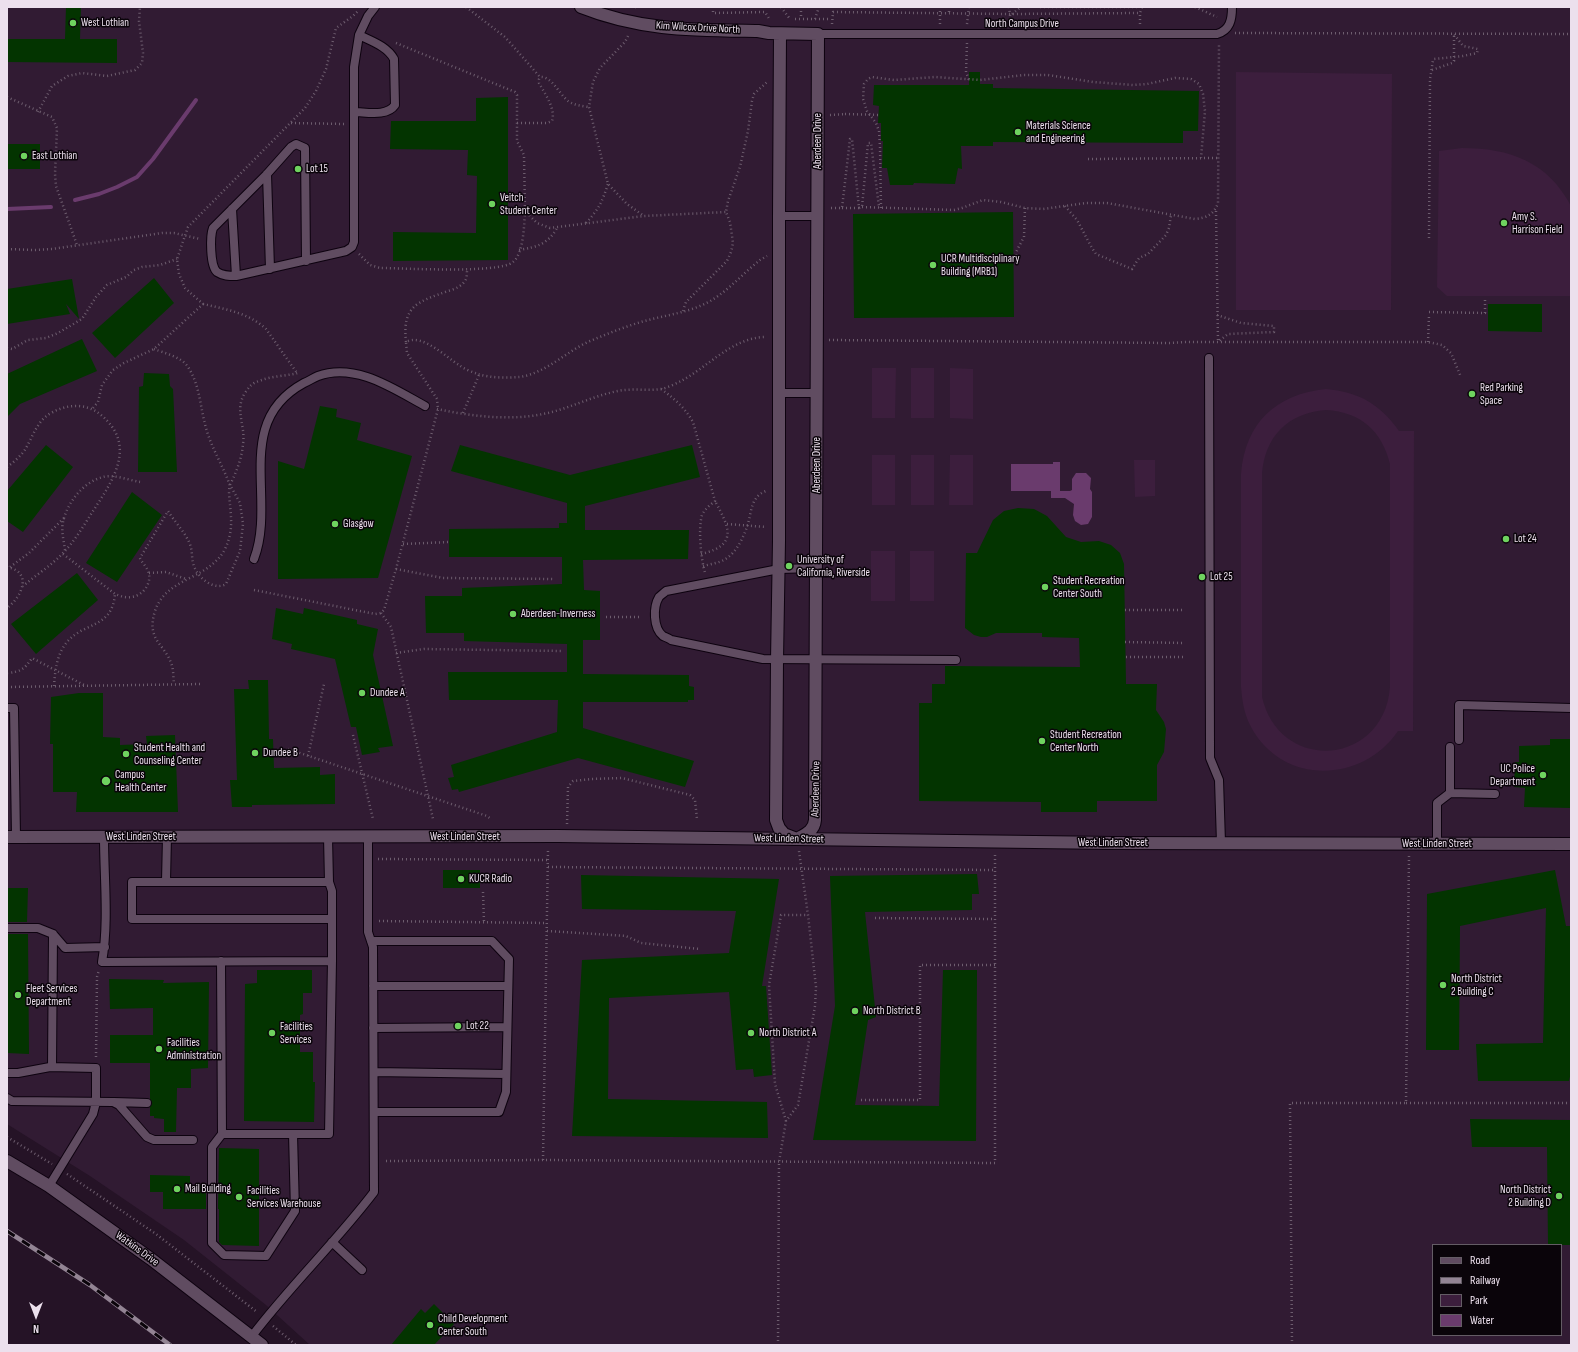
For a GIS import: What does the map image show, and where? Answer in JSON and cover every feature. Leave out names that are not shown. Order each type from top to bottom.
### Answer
[{"type":"street","name":"Kim Wilcox Drive North","points":[[581,7],[637,24],[681,29],[758,31],[780,34],[818,34]]},
{"type":"street","points":[[780,34],[778,393],[779,569],[776,820],[779,828],[784,834],[797,839]]},
{"type":"street","name":"Aberdeen Drive","points":[[797,839],[807,834],[814,827],[815,820],[818,34]]},
{"type":"street","name":"West Linden Street","points":[[12,837],[574,836],[996,842],[1571,844]]},
{"type":"street","name":"Watkins Drive","points":[[7,1161],[49,1186],[151,1259],[262,1345]]},
{"type":"lane","points":[[306,261],[305,148],[296,144],[291,147],[267,174],[214,228],[211,233],[214,268],[224,276],[236,276],[306,261],[346,251],[352,247],[354,242],[354,67],[359,35],[368,16],[375,7]]},
{"type":"lane","points":[[1225,31],[1230,24],[1232,7]]},
{"type":"lane","name":"North Campus Drive","points":[[818,34],[1188,35],[1216,34],[1225,31]]},
{"type":"lane","points":[[354,112],[383,113],[389,111],[394,105],[394,59],[391,54],[379,44],[359,35]]},
{"type":"lane","points":[[267,174],[270,269]]},
{"type":"lane","points":[[232,209],[236,276]]},
{"type":"lane","points":[[779,216],[818,216]]},
{"type":"lane","points":[[1210,358],[1210,758],[1219,780],[1221,843]]},
{"type":"lane","points":[[254,559],[259,547],[261,451],[263,433],[273,410],[292,390],[318,376],[345,373],[368,377],[425,406]]},
{"type":"lane","points":[[778,393],[817,393]]},
{"type":"lane","points":[[816,568],[779,569],[666,591],[659,597],[656,605],[655,616],[657,628],[662,635],[679,641],[763,660],[956,660]]},
{"type":"lane","points":[[1460,740],[1459,705],[1571,708]]},
{"type":"lane","points":[[7,708],[14,708],[12,837]]},
{"type":"lane","points":[[1450,747],[1450,793]]},
{"type":"lane","points":[[1437,844],[1437,803],[1450,793],[1495,794]]},
{"type":"lane","points":[[104,837],[105,947],[102,962],[332,961]]},
{"type":"lane","points":[[166,881],[167,837]]},
{"type":"lane","points":[[222,1134],[329,1134],[332,891],[329,882],[328,837]]},
{"type":"lane","points":[[252,1336],[271,1312],[358,1214],[374,1192],[373,947],[368,932],[368,837]]},
{"type":"lane","points":[[329,882],[132,882],[132,919],[332,919]]},
{"type":"lane","points":[[7,928],[38,928],[53,934],[65,948],[105,947]]},
{"type":"lane","points":[[52,1067],[53,934]]},
{"type":"lane","points":[[371,941],[492,942],[509,959],[506,1092],[499,1112],[374,1112]]},
{"type":"lane","points":[[221,961],[222,1134],[212,1147],[212,1243],[224,1256],[266,1256],[295,1211],[293,1134]]},
{"type":"lane","points":[[373,986],[508,986]]},
{"type":"lane","points":[[373,1028],[507,1027]]},
{"type":"lane","points":[[7,1073],[18,1073],[52,1067],[96,1068],[96,1102],[93,1114],[49,1186]]},
{"type":"lane","points":[[374,1072],[506,1074]]},
{"type":"lane","points":[[7,1098],[12,1101],[147,1103]]},
{"type":"lane","points":[[113,1102],[119,1105],[147,1137],[154,1140],[193,1140]]},
{"type":"lane","points":[[332,1242],[362,1270]]},
{"type":"path","points":[[38,112],[52,86],[68,76],[82,73],[106,76],[135,70],[142,63],[143,53],[139,21],[140,7]]},
{"type":"path","points":[[466,7],[505,37],[540,77],[542,76],[548,79],[567,100],[574,105],[588,107]]},
{"type":"path","points":[[713,7],[713,13],[765,12],[771,20],[777,20]]},
{"type":"path","points":[[781,7],[790,19]]},
{"type":"path","points":[[801,7],[801,19]]},
{"type":"path","points":[[815,19],[819,7]]},
{"type":"path","points":[[940,7],[940,24]]},
{"type":"path","points":[[949,7],[949,13]]},
{"type":"path","points":[[966,24],[969,14],[969,7]]},
{"type":"path","points":[[1009,7],[1011,24]]},
{"type":"path","points":[[1011,14],[1021,7]]},
{"type":"path","points":[[1040,7],[1139,7]]},
{"type":"path","points":[[1081,7],[1081,13]]},
{"type":"path","points":[[1140,24],[1140,13],[1142,7]]},
{"type":"path","points":[[1195,7],[1217,17]]},
{"type":"path","points":[[783,20],[832,19],[833,12],[969,14],[1140,13]]},
{"type":"path","points":[[1225,31],[1243,34],[1571,34]]},
{"type":"path","points":[[1432,70],[1452,63],[1454,56],[1454,34]]},
{"type":"path","points":[[1429,238],[1430,79],[1434,59],[1477,53],[1478,49],[1463,46],[1454,34]]},
{"type":"path","points":[[967,35],[966,72],[969,80]]},
{"type":"path","points":[[628,36],[625,42],[600,68],[593,82],[588,107],[608,184],[626,204],[644,216]]},
{"type":"path","points":[[352,247],[370,265],[380,268],[467,270],[507,266],[515,261],[523,238],[525,211],[524,155],[517,141],[517,95],[515,92],[389,40]]},
{"type":"path","points":[[1218,342],[1216,211],[1218,202],[1219,158],[1219,45]]},
{"type":"path","points":[[880,208],[880,147],[878,131],[876,123],[865,105],[863,98],[864,84],[872,77],[894,80],[935,77],[980,80],[1024,75],[1048,75],[1093,82],[1141,85],[1175,78],[1191,79],[1195,80],[1199,84],[1203,94],[1205,111],[1201,158]]},
{"type":"path","points":[[517,123],[547,123],[552,121],[553,110],[539,83],[540,77]]},
{"type":"path","points":[[683,312],[686,302],[727,261],[731,252],[732,243],[730,222],[726,212],[728,201],[740,167],[754,94],[767,82]]},
{"type":"path","points":[[7,97],[52,117],[57,128],[55,174],[56,186],[77,245]]},
{"type":"path","points":[[830,114],[878,115]]},
{"type":"path","points":[[290,123],[354,124]]},
{"type":"path","points":[[842,208],[850,139],[852,138],[861,208]]},
{"type":"path","points":[[861,208],[868,143],[871,143],[880,208]]},
{"type":"path","points":[[1088,158],[1219,158]]},
{"type":"path","points":[[585,224],[601,206],[608,184]]},
{"type":"path","points":[[830,208],[954,210],[983,200],[1001,202],[1026,208],[1043,209],[1086,202],[1107,203],[1195,219],[1205,218],[1216,211]]},
{"type":"path","points":[[1065,206],[1077,220],[1096,254],[1132,269],[1139,258],[1148,254],[1166,235],[1169,228],[1171,215]]},
{"type":"path","points":[[1016,263],[1016,252],[1024,237],[1026,208]]},
{"type":"path","points":[[525,211],[540,225],[550,228],[644,216],[726,212]]},
{"type":"path","points":[[519,250],[536,247],[553,236],[558,228]]},
{"type":"path","points":[[7,248],[34,250],[52,249],[162,233],[174,233],[200,239],[211,239]]},
{"type":"path","points":[[406,342],[415,340],[438,349],[459,366],[479,375],[501,378],[521,376],[540,370],[589,342],[642,322],[683,312],[700,306],[715,298],[767,255]]},
{"type":"path","points":[[7,352],[28,340],[46,338],[58,333],[82,319],[96,297],[108,285],[126,277],[134,270],[142,267],[160,265],[177,259]]},
{"type":"path","points":[[254,590],[375,614],[381,613],[384,610],[438,410],[438,399],[407,353],[406,324],[408,315],[421,301],[459,287],[466,279],[467,270]]},
{"type":"path","points":[[1429,312],[1485,313],[1485,299]]},
{"type":"path","points":[[202,304],[242,314],[260,323],[266,329],[297,373]]},
{"type":"path","points":[[1218,315],[1241,323],[1274,326],[1274,332],[1228,334],[1218,342]]},
{"type":"path","points":[[1428,316],[1428,342]]},
{"type":"path","points":[[438,410],[499,417],[525,417],[555,411],[601,394],[620,390],[661,389],[681,381],[742,342],[761,337],[779,338]]},
{"type":"path","points":[[817,339],[1169,343],[1428,342],[1442,345],[1451,353],[1461,377]]},
{"type":"path","points":[[7,348],[12,349]]},
{"type":"path","points":[[154,349],[176,358],[187,365],[197,382],[200,406],[206,428],[214,451],[230,485],[229,492],[232,518],[229,537],[225,549],[219,558],[206,570],[175,585],[158,603],[153,620],[153,630],[155,638],[171,664],[174,684]]},
{"type":"path","points":[[463,413],[479,375]]},
{"type":"path","points":[[661,389],[682,406],[693,422],[714,501],[727,524],[728,533],[726,540],[721,546],[712,551],[701,554]]},
{"type":"path","points":[[7,467],[18,458],[26,448],[37,426],[45,416],[65,407],[80,406],[93,408],[111,423],[118,436],[120,450],[118,465],[111,484],[63,554],[23,586]]},
{"type":"path","points":[[65,550],[62,534],[65,517],[69,507],[80,491],[103,477],[114,476],[140,482]]},
{"type":"path","points":[[703,566],[720,562],[728,558],[741,541],[755,499],[760,493],[767,490]]},
{"type":"path","points":[[708,583],[701,554],[701,520],[703,514],[714,501]]},
{"type":"path","points":[[63,554],[115,594],[131,597],[142,593],[147,586],[149,573],[140,558],[168,511],[189,540],[192,549],[194,567],[207,582],[218,587]]},
{"type":"path","points":[[7,608],[16,600],[23,586],[22,579],[18,572],[8,567],[29,553],[65,517]]},
{"type":"path","points":[[727,524],[766,527]]},
{"type":"path","points":[[403,544],[449,542]]},
{"type":"path","points":[[396,569],[443,578],[555,579]]},
{"type":"path","points":[[149,573],[166,572],[187,579]]},
{"type":"path","points":[[54,686],[55,670],[59,656],[68,642],[77,634],[104,619],[111,612],[115,594]]},
{"type":"path","points":[[1125,610],[1185,610]]},
{"type":"path","points":[[381,613],[391,627],[433,819]]},
{"type":"path","points":[[606,617],[639,617]]},
{"type":"path","points":[[1125,642],[1185,643]]},
{"type":"path","points":[[396,653],[424,649],[562,651]]},
{"type":"path","points":[[1126,657],[1185,657]]},
{"type":"path","points":[[7,673],[18,672],[28,665],[32,658],[85,685]]},
{"type":"path","points":[[7,687],[201,684]]},
{"type":"path","points":[[308,756],[324,684]]},
{"type":"path","points":[[353,736],[373,819]]},
{"type":"path","points":[[288,749],[487,816],[491,819]]},
{"type":"path","points":[[566,829],[568,819],[568,787],[573,781],[592,778],[622,778],[690,795],[695,800],[697,819]]},
{"type":"path","points":[[786,1121],[798,1105],[815,1006],[816,987],[802,868],[797,839]]},
{"type":"path","points":[[386,1161],[543,1160],[995,1163],[996,842]]},
{"type":"path","points":[[1406,1103],[1410,844]]},
{"type":"path","points":[[543,1160],[549,846]]},
{"type":"path","points":[[368,858],[548,860]]},
{"type":"path","points":[[548,867],[996,870]]},
{"type":"path","points":[[483,892],[484,922]]},
{"type":"path","points":[[778,1345],[779,1162],[786,1121],[775,1084],[769,986],[781,915],[808,915]]},
{"type":"path","points":[[875,918],[995,919]]},
{"type":"path","points":[[368,921],[547,923]]},
{"type":"path","points":[[547,931],[626,936],[641,943],[700,948]]},
{"type":"path","points":[[96,1068],[97,977],[102,962]]},
{"type":"path","points":[[861,1100],[920,1100],[920,965],[995,965]]},
{"type":"path","points":[[1292,1345],[1290,1103],[1571,1103]]},
{"type":"path","points":[[7,1137],[46,1160]]},
{"type":"path","points":[[71,1177],[156,1234],[255,1310]]},
{"type":"path","points":[[278,1330],[296,1345]]},
{"type":"shaded area","name":"University of California, Riverside","points":[[7,7],[1571,7],[1571,1345],[310,1345],[266,1305],[184,1240],[90,1176],[7,1124]]},
{"type":"green space","points":[[1236,72],[1392,74],[1391,310],[1236,310]]},
{"type":"green space","name":"Amy S. Harrison Field","points":[[1462,148],[1496,151],[1526,160],[1551,178],[1562,191],[1571,206],[1571,296],[1447,296],[1437,287],[1439,151]]},
{"type":"green space","points":[[872,368],[896,368],[895,418],[872,418]]},
{"type":"green space","points":[[911,368],[934,368],[934,418],[911,418]]},
{"type":"green space","points":[[950,368],[973,369],[973,419],[950,418]]},
{"type":"green space","points":[[1326,389],[1359,396],[1384,413],[1399,431],[1414,431],[1413,731],[1398,731],[1383,748],[1364,761],[1344,768],[1322,771],[1301,768],[1281,759],[1264,745],[1248,720],[1241,687],[1241,474],[1244,456],[1249,440],[1256,426],[1266,414],[1292,397],[1308,392]],"holes":[[[1326,410],[1360,419],[1368,425],[1382,442],[1390,464],[1390,687],[1384,713],[1370,733],[1352,745],[1330,750],[1309,749],[1289,739],[1272,722],[1262,697],[1262,474],[1268,448],[1281,429],[1300,416],[1312,412]]]},
{"type":"green space","points":[[872,455],[895,455],[895,505],[872,505]]},
{"type":"green space","points":[[911,455],[934,455],[934,505],[911,505]]},
{"type":"green space","points":[[950,455],[973,455],[973,505],[949,505]]},
{"type":"green space","points":[[1134,460],[1155,460],[1155,496],[1135,497]]},
{"type":"green space","points":[[871,551],[895,551],[895,601],[871,601]]},
{"type":"green space","points":[[910,551],[934,551],[934,601],[910,601]]},
{"type":"water","points":[[1053,462],[1060,462],[1060,491],[1072,490],[1072,479],[1076,473],[1086,473],[1091,478],[1090,489],[1092,492],[1092,517],[1088,524],[1081,525],[1075,521],[1073,515],[1074,504],[1065,498],[1051,498],[1051,491],[1011,491],[1011,464],[1053,464]]},
{"type":"building","name":"West Lothian","points":[[66,7],[81,7],[80,39],[117,39],[117,63],[7,62],[7,39],[65,39]]},
{"type":"building","name":"Materials Science and Engineering","points":[[969,72],[980,72],[980,84],[993,84],[993,88],[1199,91],[1198,131],[1183,131],[1183,143],[993,142],[993,146],[961,146],[962,169],[958,168],[955,184],[914,183],[913,185],[890,185],[887,168],[882,168],[883,141],[881,141],[881,123],[878,123],[879,106],[873,105],[874,85],[969,85]]},
{"type":"building","name":"Veitch Student Center","points":[[508,97],[508,260],[393,261],[393,232],[476,233],[477,176],[467,175],[468,150],[390,149],[391,121],[476,121],[476,98]]},
{"type":"building","name":"East Lothian","points":[[7,144],[40,144],[40,169],[7,169]]},
{"type":"building","name":"UCR Multidisciplinary Building (MRB1)","points":[[1013,212],[1014,317],[854,318],[853,214]]},
{"type":"building","points":[[154,278],[174,303],[115,358],[92,333]]},
{"type":"building","points":[[72,279],[79,319],[66,304],[70,314],[7,324],[7,289]]},
{"type":"building","points":[[1488,304],[1542,304],[1542,332],[1488,331]]},
{"type":"building","points":[[82,339],[97,371],[20,404],[7,417],[7,374]]},
{"type":"building","points":[[144,373],[169,374],[170,386],[173,389],[177,472],[138,472],[139,387],[143,386]]},
{"type":"building","name":"Glasgow","points":[[320,406],[337,409],[336,417],[361,423],[357,440],[412,456],[378,578],[278,579],[278,461],[304,469]]},
{"type":"building","points":[[46,445],[73,467],[23,532],[7,521],[7,491]]},
{"type":"building","name":"Aberdeen-Inverness","points":[[460,445],[570,475],[692,445],[700,477],[585,506],[585,530],[689,530],[688,559],[583,560],[584,590],[600,591],[600,640],[583,640],[583,674],[689,675],[689,686],[694,687],[694,700],[688,700],[688,702],[583,702],[583,728],[694,761],[685,787],[578,758],[459,792],[458,789],[452,790],[448,778],[454,777],[451,765],[557,732],[558,700],[449,700],[448,672],[567,672],[567,644],[464,641],[464,633],[426,633],[425,596],[462,596],[462,588],[562,584],[562,557],[449,557],[449,529],[559,528],[559,523],[567,523],[567,503],[451,471]]},
{"type":"building","points":[[132,492],[162,515],[117,582],[86,563]]},
{"type":"building","name":"Student Recreation Center North","points":[[1018,508],[1034,509],[1047,516],[1066,537],[1081,542],[1099,541],[1111,545],[1120,553],[1124,564],[1126,684],[1157,684],[1156,710],[1164,722],[1166,729],[1164,752],[1157,765],[1157,801],[1097,801],[1097,812],[1041,812],[1041,802],[919,801],[919,703],[932,703],[932,684],[945,684],[945,666],[1080,667],[1079,638],[1042,637],[1042,633],[996,633],[987,637],[981,637],[974,635],[965,628],[966,553],[977,553],[993,520],[1004,511]]},
{"type":"building","points":[[77,573],[98,600],[36,654],[11,624]]},
{"type":"building","name":"Dundee A","points":[[276,608],[303,614],[304,608],[357,620],[357,624],[378,629],[373,655],[393,746],[378,748],[380,752],[362,755],[356,727],[351,727],[335,659],[291,649],[292,644],[272,639]]},
{"type":"building","name":"Dundee B","points":[[248,680],[268,680],[269,739],[273,739],[274,768],[320,767],[320,775],[335,774],[335,804],[252,805],[252,807],[232,807],[230,780],[237,780],[234,689],[249,689]]},
{"type":"building","name":"Student Health and Counseling Center","points":[[79,693],[103,693],[103,737],[120,738],[120,745],[147,744],[146,736],[175,735],[178,812],[76,812],[77,792],[53,792],[53,744],[50,744],[51,697]]},
{"type":"building","name":"UC Police Department","points":[[1550,739],[1571,739],[1571,808],[1524,807],[1525,788],[1514,787],[1515,762],[1519,762],[1519,746],[1550,745]]},
{"type":"building","name":"KUCR Radio","points":[[443,870],[480,870],[480,888],[443,888]]},
{"type":"building","name":"North District 2 Building C","points":[[1555,870],[1566,926],[1571,926],[1571,1072],[1569,1081],[1478,1081],[1476,1044],[1543,1043],[1546,908],[1460,926],[1459,1050],[1426,1050],[1427,894]]},
{"type":"building","name":"North District B","points":[[977,874],[979,894],[972,894],[972,910],[865,912],[876,1017],[868,1020],[855,1105],[939,1106],[943,970],[977,970],[976,1141],[813,1140],[835,1006],[830,876]]},
{"type":"building","name":"North District A","points":[[581,875],[779,879],[762,986],[766,986],[772,1075],[754,1077],[753,1069],[736,1070],[729,992],[609,998],[608,1099],[767,1102],[768,1138],[572,1136],[582,960],[729,953],[736,911],[582,909]]},
{"type":"building","points":[[7,888],[28,888],[27,922],[7,922]]},
{"type":"building","name":"Fleet Services Department","points":[[7,934],[28,934],[29,1054],[7,1053]]},
{"type":"building","name":"Facilities Services","points":[[257,970],[312,970],[312,993],[303,993],[303,1014],[300,1015],[300,1052],[313,1052],[313,1082],[315,1082],[314,1122],[244,1121],[245,984],[257,983]]},
{"type":"building","name":"Facilities Administration","points":[[109,979],[164,980],[163,983],[209,982],[208,1068],[191,1069],[191,1088],[177,1088],[176,1132],[164,1132],[164,1119],[150,1116],[150,1107],[152,1103],[150,1099],[150,1063],[110,1063],[110,1035],[153,1035],[153,1008],[110,1009]]},
{"type":"building","name":"North District 2 Building D","points":[[1470,1119],[1571,1120],[1571,1245],[1548,1244],[1547,1147],[1472,1147]]},
{"type":"building","name":"Facilities Services Warehouse","points":[[219,1148],[259,1149],[259,1246],[222,1245],[219,1242]]},
{"type":"building","name":"Mail Building","points":[[150,1175],[190,1176],[190,1185],[206,1185],[206,1209],[163,1209],[163,1192],[150,1192]]},
{"type":"building","name":"Child Development Center South","points":[[434,1304],[454,1324],[434,1345],[391,1345],[421,1309],[425,1313]]},
{"type":"waterway","points":[[75,200],[99,194],[137,177],[153,159],[196,100]]},
{"type":"waterway","points":[[7,209],[51,207]]},
{"type":"railway","points":[[7,1231],[90,1285],[170,1345]]},
{"type":"place","name":"West Lothian","points":[[73,23]]},
{"type":"place","name":"Materials Science and Engineering","points":[[1018,132]]},
{"type":"place","name":"East Lothian","points":[[24,156]]},
{"type":"place","name":"Lot 15","points":[[298,169]]},
{"type":"place","name":"Veitch Student Center","points":[[492,204]]},
{"type":"place","name":"Amy S. Harrison Field","points":[[1504,223]]},
{"type":"place","name":"UCR Multidisciplinary Building (MRB1)","points":[[933,265]]},
{"type":"place","name":"Red Parking Space","points":[[1472,394]]},
{"type":"place","name":"Glasgow","points":[[335,524]]},
{"type":"place","name":"Lot 24","points":[[1506,539]]},
{"type":"place","name":"University of California, Riverside","points":[[789,566]]},
{"type":"place","name":"Lot 25","points":[[1202,577]]},
{"type":"place","name":"Student Recreation Center South","points":[[1045,587]]},
{"type":"place","name":"Aberdeen-Inverness","points":[[513,614]]},
{"type":"place","name":"Dundee A","points":[[362,693]]},
{"type":"place","name":"Student Recreation Center North","points":[[1042,741]]},
{"type":"place","name":"Dundee B","points":[[255,753]]},
{"type":"place","name":"Student Health and Counseling Center","points":[[126,754]]},
{"type":"place","name":"UC Police Department","points":[[1543,775]]},
{"type":"place","name":"Campus Health Center","points":[[106,781]]},
{"type":"place","name":"KUCR Radio","points":[[461,879]]},
{"type":"place","name":"North District 2 Building C","points":[[1443,985]]},
{"type":"place","name":"Fleet Services Department","points":[[18,995]]},
{"type":"place","name":"North District B","points":[[855,1011]]},
{"type":"place","name":"Lot 22","points":[[458,1026]]},
{"type":"place","name":"Facilities Services","points":[[272,1033]]},
{"type":"place","name":"North District A","points":[[751,1033]]},
{"type":"place","name":"Facilities Administration","points":[[159,1049]]},
{"type":"place","name":"Mail Building","points":[[177,1189]]},
{"type":"place","name":"North District 2 Building D","points":[[1559,1196]]},
{"type":"place","name":"Facilities Services Warehouse","points":[[239,1197]]},
{"type":"place","name":"Child Development Center South","points":[[430,1325]]}]
